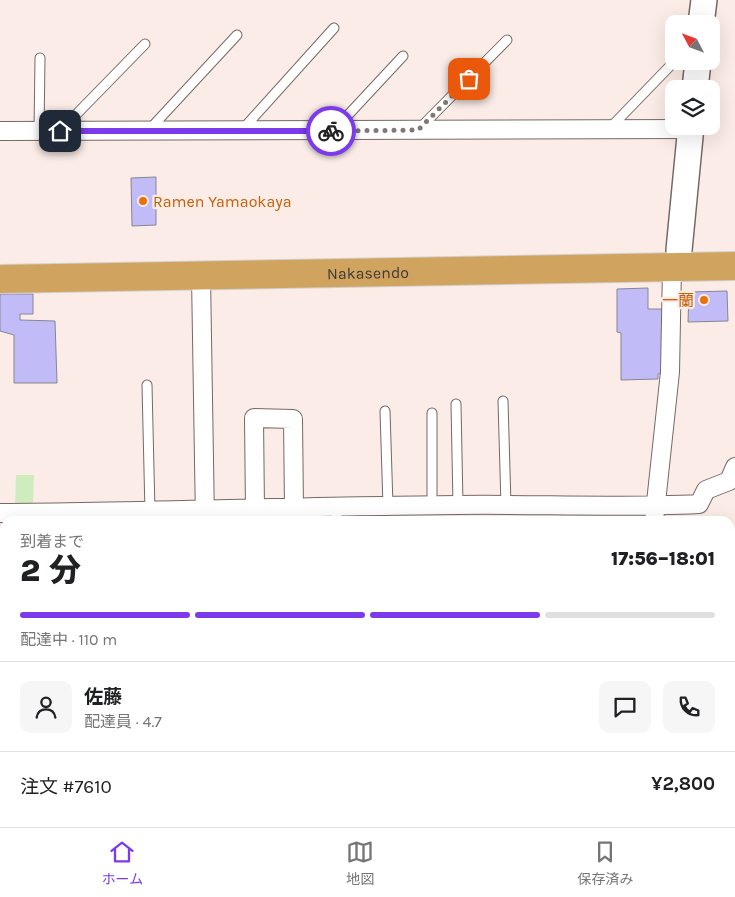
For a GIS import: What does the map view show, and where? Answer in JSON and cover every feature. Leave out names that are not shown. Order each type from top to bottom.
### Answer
[{"type":"highway","name":"Nakasendo","points":[[0,279],[201,276],[676,259],[735,250]]},
{"type":"highway","name":"Nakasendo","points":[[0,260],[267,258],[676,259],[735,266]]},
{"type":"street","points":[[702,15],[704,0]]},
{"type":"street","points":[[0,132],[665,129]]},
{"type":"street","points":[[654,514],[670,372],[676,259],[690,135]]},
{"type":"street","points":[[201,276],[205,516]]},
{"type":"street","points":[[255,510],[254,418],[293,419],[294,509]]},
{"type":"street","points":[[0,514],[150,512],[205,516],[255,510],[294,509],[337,514],[388,506],[458,504],[654,514],[698,513],[706,490],[729,481],[735,467]]},
{"type":"lane","points":[[242,131],[334,28]]},
{"type":"lane","points":[[149,131],[237,35]]},
{"type":"lane","points":[[418,130],[507,40]]},
{"type":"lane","points":[[60,131],[145,44]]},
{"type":"lane","points":[[333,130],[403,56]]},
{"type":"lane","points":[[39,131],[40,58]]},
{"type":"lane","points":[[608,130],[666,70]]},
{"type":"lane","points":[[147,385],[150,512]]},
{"type":"lane","points":[[503,401],[506,505]]},
{"type":"lane","points":[[456,404],[458,504]]},
{"type":"lane","points":[[385,411],[388,506]]},
{"type":"lane","points":[[432,413],[432,505]]},
{"type":"green space","points":[[16,475],[34,475],[33,506],[15,506]]},
{"type":"building","points":[[156,177],[156,225],[132,226],[131,178]]},
{"type":"building","points":[[648,288],[648,309],[667,309],[663,373],[658,374],[658,379],[621,380],[621,333],[617,332],[617,289]]},
{"type":"building","points":[[727,291],[728,321],[688,322],[689,292]]},
{"type":"building","points":[[0,294],[33,294],[33,314],[20,314],[20,320],[55,321],[57,383],[14,383],[14,335],[0,331]]},
{"type":"way so far","points":[[331,131],[418,130],[469,79]]},
{"type":"place","name":"Ramen Yamaokaya","points":[[143,201]]},
{"type":"place","name":"一蘭","points":[[704,300]]},
{"type":"route","points":[[60,131],[331,131]]}]
